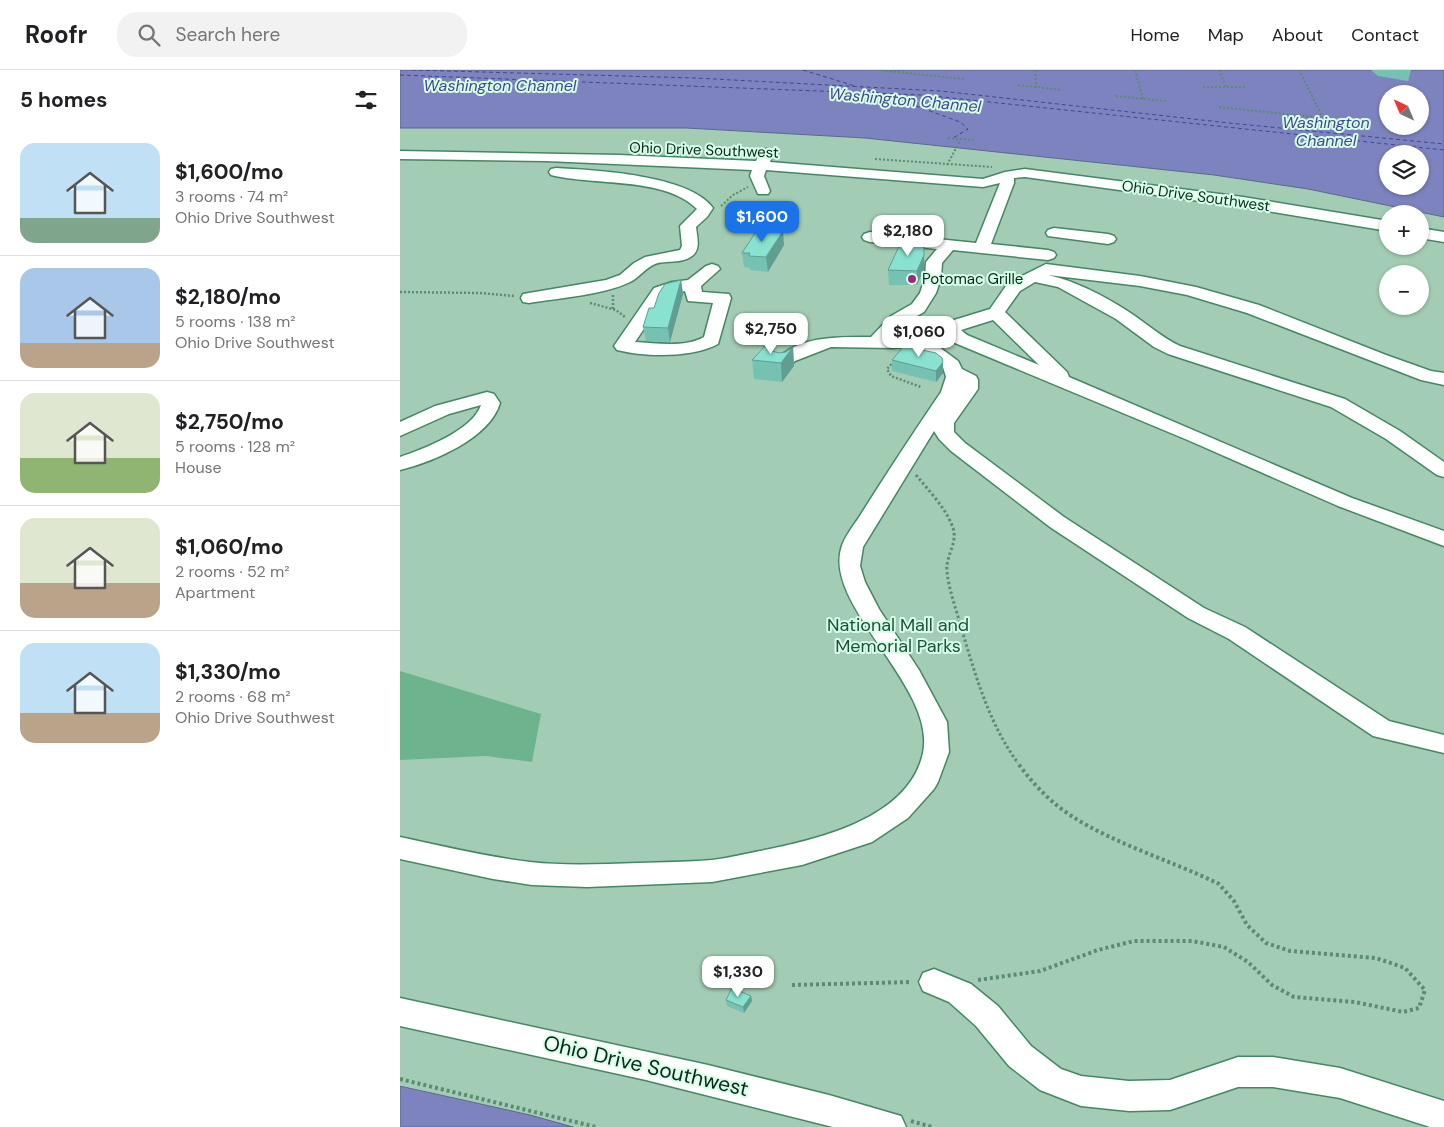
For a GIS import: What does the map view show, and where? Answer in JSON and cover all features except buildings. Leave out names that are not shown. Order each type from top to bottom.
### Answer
[{"type":"street","name":"Ohio Drive Southwest","points":[[400,143],[660,148],[983,183],[1017,172],[1264,205],[1379,224]]},
{"type":"street","name":"Ohio Drive Southwest","points":[[400,155],[880,159]]},
{"type":"street","points":[[762,187],[757,176],[763,159]]},
{"type":"street","name":"Ohio Drive Southwest","points":[[950,159],[997,171],[1005,176]]},
{"type":"street","points":[[400,169],[460,170]]},
{"type":"street","points":[[529,298],[610,284],[626,278],[640,266],[651,260],[686,253],[690,246],[688,226],[702,214],[705,208],[702,203],[680,192],[625,178],[544,172]]},
{"type":"street","points":[[878,342],[897,320],[918,308],[928,293],[933,278],[934,262],[967,246],[1007,183],[1005,176]]},
{"type":"street","points":[[967,246],[993,190],[983,183]]},
{"type":"street","points":[[1054,233],[1108,239]]},
{"type":"street","points":[[1429,234],[1444,237]]},
{"type":"street","points":[[870,237],[967,246],[1042,264],[1190,291],[1253,309],[1380,359],[1427,376],[1444,379]]},
{"type":"street","points":[[781,365],[789,357],[806,349],[830,342],[911,341],[996,313],[1014,286],[1042,264]]},
{"type":"street","points":[[1042,264],[1063,283],[1129,319],[1160,343],[1174,350],[1338,403],[1392,435],[1444,471]]},
{"type":"street","points":[[626,278],[672,287],[693,285],[712,269]]},
{"type":"street","points":[[672,287],[660,292],[654,299],[636,324],[638,327],[623,346],[646,348],[687,347],[707,344],[712,340],[723,298],[694,296],[693,285]]},
{"type":"street","points":[[918,308],[956,326],[961,339],[1345,502],[1444,538]]},
{"type":"street","points":[[996,313],[1066,382]]},
{"type":"street","points":[[400,848],[493,868],[532,874],[587,876],[712,871],[802,854],[862,834],[899,810],[925,782],[936,752],[935,722],[911,676],[869,611],[854,582],[849,566],[852,547],[950,392],[955,377],[952,365],[911,341]]},
{"type":"street","points":[[954,371],[969,380],[970,390],[944,423],[943,429],[946,435],[958,448],[1022,497],[1149,583],[1196,613],[1237,633],[1382,729],[1444,744]]},
{"type":"street","points":[[400,430],[411,423],[475,400],[487,398],[491,403],[487,415],[471,430],[447,444],[400,464]]},
{"type":"street","points":[[934,982],[960,994],[986,1016],[1020,1056],[1051,1080],[1081,1091],[1128,1096],[1170,1096],[1238,1072],[1272,1072],[1340,1083],[1444,1116]]},
{"type":"street","name":"Ohio Drive Southwest","points":[[400,1012],[663,1069],[804,1103],[890,1127]]},
{"type":"path","points":[[878,70],[964,79]]},
{"type":"path","points":[[1034,70],[1036,87]]},
{"type":"path","points":[[1135,70],[1142,98]]},
{"type":"path","points":[[1219,70],[1226,87]]},
{"type":"path","points":[[1218,107],[1323,118],[1299,70]]},
{"type":"path","points":[[1018,85],[1062,90]]},
{"type":"path","points":[[1203,87],[1247,88]]},
{"type":"path","points":[[1116,96],[1164,101]]},
{"type":"path","points":[[948,138],[973,140]]},
{"type":"path","points":[[950,159],[961,139]]},
{"type":"path","points":[[719,208],[733,195],[747,187],[762,187]]},
{"type":"path","points":[[911,341],[887,369],[891,376],[921,387]]},
{"type":"path","points":[[908,457],[913,471],[951,524],[956,537],[947,559],[947,577],[982,696],[1003,742],[1025,776],[1047,798],[1083,822],[1219,884],[1234,901],[1247,925],[1266,943],[1290,951],[1376,958],[1405,968],[1425,990],[1419,1008],[1403,1012],[1355,1002],[1294,997],[1272,985],[1248,962],[1224,947],[1192,941],[1134,941],[1098,950],[1040,971],[969,982]]},
{"type":"path","points":[[792,985],[934,982]]},
{"type":"path","points":[[400,1079],[596,1127]]},
{"type":"green space","name":"National Mall and Memorial Parks","points":[[400,128],[686,128],[865,138],[1214,175],[1308,189],[1386,205],[1379,205],[1379,255],[1429,255],[1429,214],[1444,217],[1444,1127],[570,1127],[400,1085]]},
{"type":"green space","points":[[400,671],[541,714],[532,762],[486,756],[400,760]]},
{"type":"water","name":"Washington Channel","points":[[400,70],[1444,70],[1444,217],[1429,214],[1429,205],[1386,205],[1308,189],[1214,175],[865,138],[686,128],[400,128]]},
{"type":"water","points":[[400,1086],[530,1115],[573,1127],[400,1127]]},
{"type":"ferry route","points":[[412,70],[695,78],[941,91],[1229,123],[1444,144]]},
{"type":"ferry route","points":[[803,70],[855,86]]},
{"type":"ferry route","points":[[400,75],[923,95],[1444,150]]},
{"type":"ferry route","points":[[861,88],[879,93]]},
{"type":"ferry route","points":[[883,94],[960,122],[968,129],[953,138]]},
{"type":"place","name":"Potomac Grille","points":[[912,279]]}]
